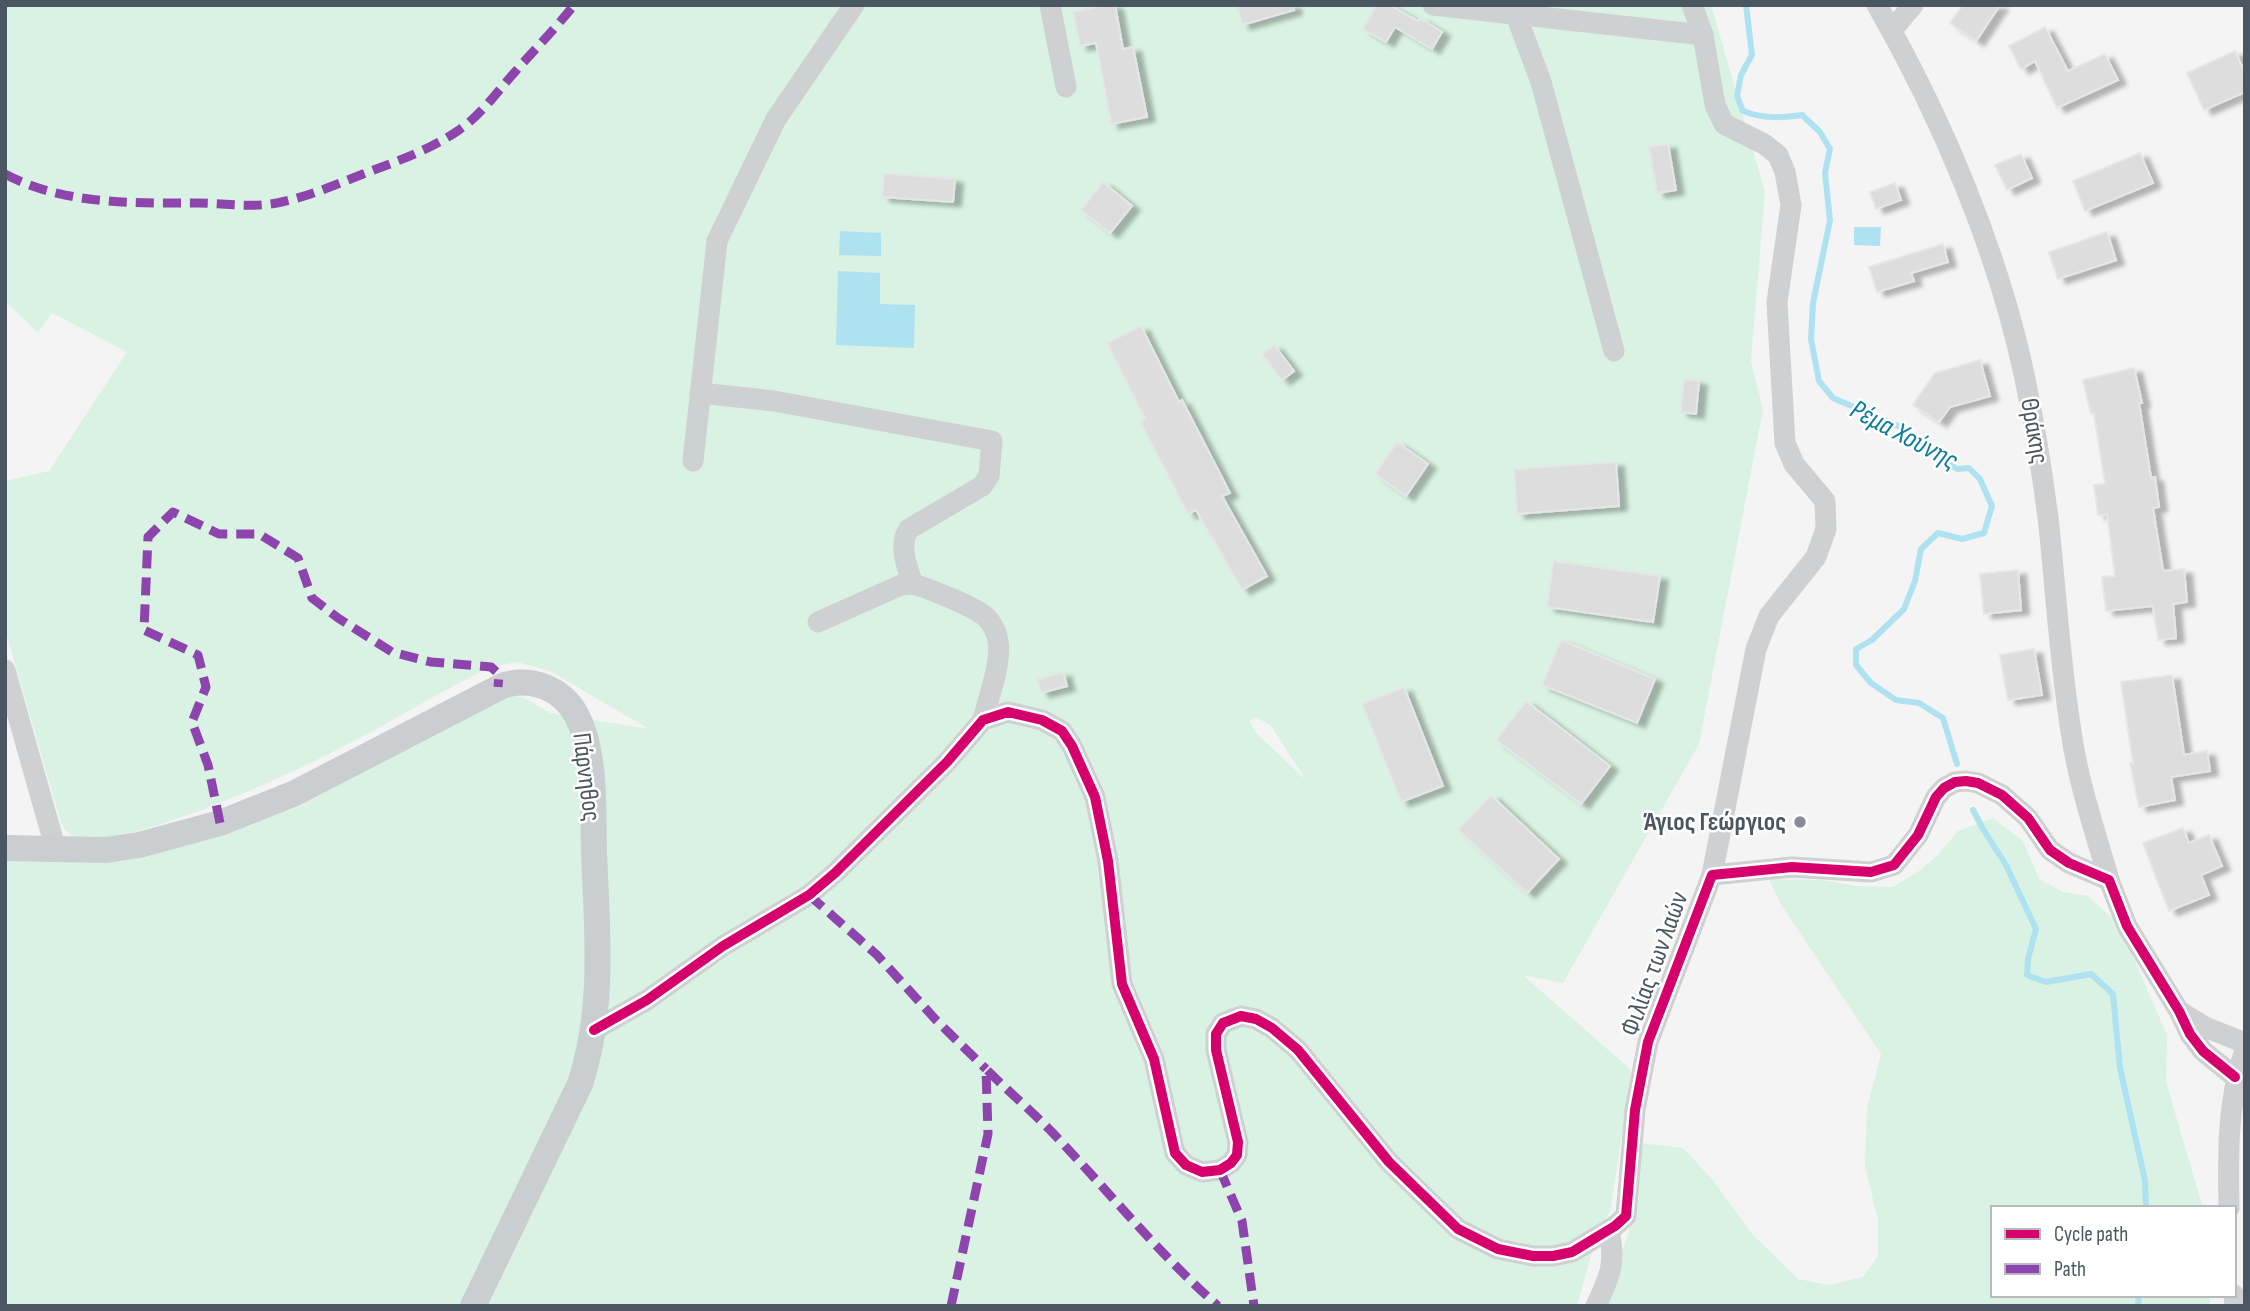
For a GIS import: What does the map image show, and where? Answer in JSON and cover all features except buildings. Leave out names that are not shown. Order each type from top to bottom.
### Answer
[{"type":"main road","name":"Πάρνηθος","points":[[5,848],[106,850],[139,845],[220,823],[295,793],[492,689],[517,682],[541,685],[558,694],[575,712],[590,766],[598,964],[594,1030],[589,1058],[580,1084],[473,1306]]},
{"type":"street","points":[[693,461],[717,241],[776,119],[855,5]]},
{"type":"street","points":[[1050,5],[1066,87]]},
{"type":"street","points":[[1433,5],[1703,35]]},
{"type":"street","points":[[1692,5],[1703,35],[1716,105],[1724,124],[1764,144],[1778,155],[1785,172],[1791,205],[1777,302],[1785,443],[1794,464],[1825,501],[1826,529],[1816,557],[1769,616],[1756,649],[1712,875]]},
{"type":"street","name":"Θράκης","points":[[1877,5],[1892,30],[1935,121],[1982,232],[2021,365],[2048,524],[2071,732],[2088,810],[2109,880]]},
{"type":"street","points":[[1892,30],[1913,5]]},
{"type":"street","points":[[1516,15],[1541,82],[1614,351]]},
{"type":"street","points":[[700,393],[774,401],[992,441],[989,476],[982,486],[916,524],[905,535],[903,546],[913,584]]},
{"type":"street","points":[[594,1030],[647,1000],[723,946],[809,895],[835,873],[947,762],[983,720],[999,655],[999,640],[986,617],[971,608],[913,584],[901,585],[818,622]]},
{"type":"street","points":[[5,670],[56,850]]},
{"type":"street","points":[[983,720],[1007,712],[1042,720],[1062,731],[1072,746],[1095,797],[1106,848],[1122,984],[1154,1059],[1175,1153],[1186,1165],[1202,1172],[1220,1170],[1237,1155],[1238,1142],[1216,1050],[1216,1034],[1232,1019],[1256,1018],[1298,1050],[1389,1163],[1458,1229],[1497,1249],[1533,1256],[1572,1252],[1609,1230],[1613,1266],[1596,1306]]},
{"type":"street","name":"Φιλίας των λαών","points":[[1609,1230],[1622,1221],[1627,1209],[1635,1110],[1648,1042],[1712,875],[1792,867],[1871,872],[1894,865],[1918,835],[1936,797],[1944,788],[1955,782],[1966,781],[1978,783],[2002,796],[2028,818],[2050,850],[2069,863],[2109,880]]},
{"type":"street","points":[[2109,880],[2127,926],[2190,1034],[2203,1051],[2235,1077]]},
{"type":"street","points":[[2179,1011],[2212,1030],[2245,1043]]},
{"type":"street","points":[[2229,1206],[2228,1148],[2235,1077],[2245,1050]]},
{"type":"green space","points":[[5,5],[1711,5],[1765,192],[1751,361],[1763,409],[1699,744],[1563,983],[1523,975],[1631,1070],[1611,1208],[1590,1259],[1577,1306],[5,1306],[5,855],[200,838],[499,693],[523,697],[550,713],[649,729],[550,671],[517,662],[491,667],[331,753],[204,809],[131,832],[100,838],[71,835],[61,823],[5,629],[5,481],[49,471],[127,352],[52,313],[38,333],[5,301]],"holes":[[[1256,717],[1271,726],[1306,780],[1257,734],[1249,721]]]},
{"type":"green space","points":[[1993,818],[2023,841],[2039,879],[2063,892],[2088,896],[2119,924],[2167,1035],[2166,1082],[2202,1206],[1991,1206],[1991,1297],[2210,1297],[2210,1306],[1602,1306],[1629,1232],[1640,1143],[1683,1148],[1712,1179],[1753,1235],[1798,1279],[1829,1285],[1863,1277],[1878,1256],[1878,1220],[1865,1167],[1867,1108],[1881,1054],[1780,903],[1769,879],[1822,880],[1856,886],[1893,887],[1938,855],[1958,831]]},
{"type":"water","points":[[1854,227],[1881,227],[1880,246],[1854,245]]},
{"type":"water","points":[[840,231],[881,233],[881,256],[839,255]]},
{"type":"water","points":[[838,271],[880,273],[880,304],[915,305],[914,348],[836,345]]},
{"type":"waterway","name":"Ρέμα Χούνης","points":[[1746,5],[1752,55],[1741,75],[1737,96],[1743,111],[1772,117],[1802,115],[1820,132],[1830,149],[1825,173],[1830,220],[1813,303],[1811,339],[1819,381],[1833,398],[1903,428],[1917,445],[1957,469],[1969,468],[1980,479],[1992,506],[1984,533],[1962,539],[1938,533],[1921,549],[1915,581],[1904,609],[1872,640],[1856,649],[1856,665],[1871,683],[1896,700],[1919,703],[1943,718],[1957,764]]},
{"type":"waterway","points":[[1973,810],[2006,865],[2036,929],[2027,975],[2046,982],[2091,974],[2113,994],[2120,1068],[2145,1181],[2146,1206]]},
{"type":"waterway","points":[[2138,1306],[2139,1297]]},
{"type":"marked path","points":[[5,174],[51,192],[99,200],[257,205],[299,197],[412,155],[459,130],[482,110],[574,5]]},
{"type":"marked path","points":[[220,823],[208,765],[192,722],[206,687],[198,655],[144,630],[148,537],[173,512],[219,534],[259,534],[298,558],[312,598],[338,618],[392,652],[431,662],[491,667],[499,674],[498,687]]},
{"type":"marked path","points":[[809,895],[877,955],[936,1020],[986,1069]]},
{"type":"marked path","points":[[951,1306],[988,1134],[986,1069],[1048,1128],[1152,1241],[1218,1306]]},
{"type":"marked path","points":[[1220,1170],[1242,1221],[1254,1306]]},
{"type":"cycle path","points":[[594,1030],[647,1000],[723,946],[809,895],[835,873],[947,762],[983,720],[1008,712],[1042,720],[1062,731],[1072,746],[1095,797],[1108,861],[1122,984],[1154,1059],[1175,1153],[1186,1165],[1202,1172],[1220,1170],[1237,1155],[1238,1142],[1216,1050],[1216,1034],[1223,1023],[1241,1016],[1256,1019],[1272,1028],[1298,1050],[1389,1162],[1458,1229],[1498,1249],[1533,1256],[1572,1252],[1615,1226],[1626,1216],[1635,1110],[1648,1042],[1712,875],[1792,867],[1871,872],[1894,865],[1918,835],[1936,797],[1944,788],[1955,782],[1978,783],[2002,795],[2028,818],[2050,850],[2069,863],[2109,880],[2127,926],[2190,1034],[2203,1051],[2235,1077]]},
{"type":"place","name":"Άγιος Γεώργιος","points":[[1800,822]]}]
